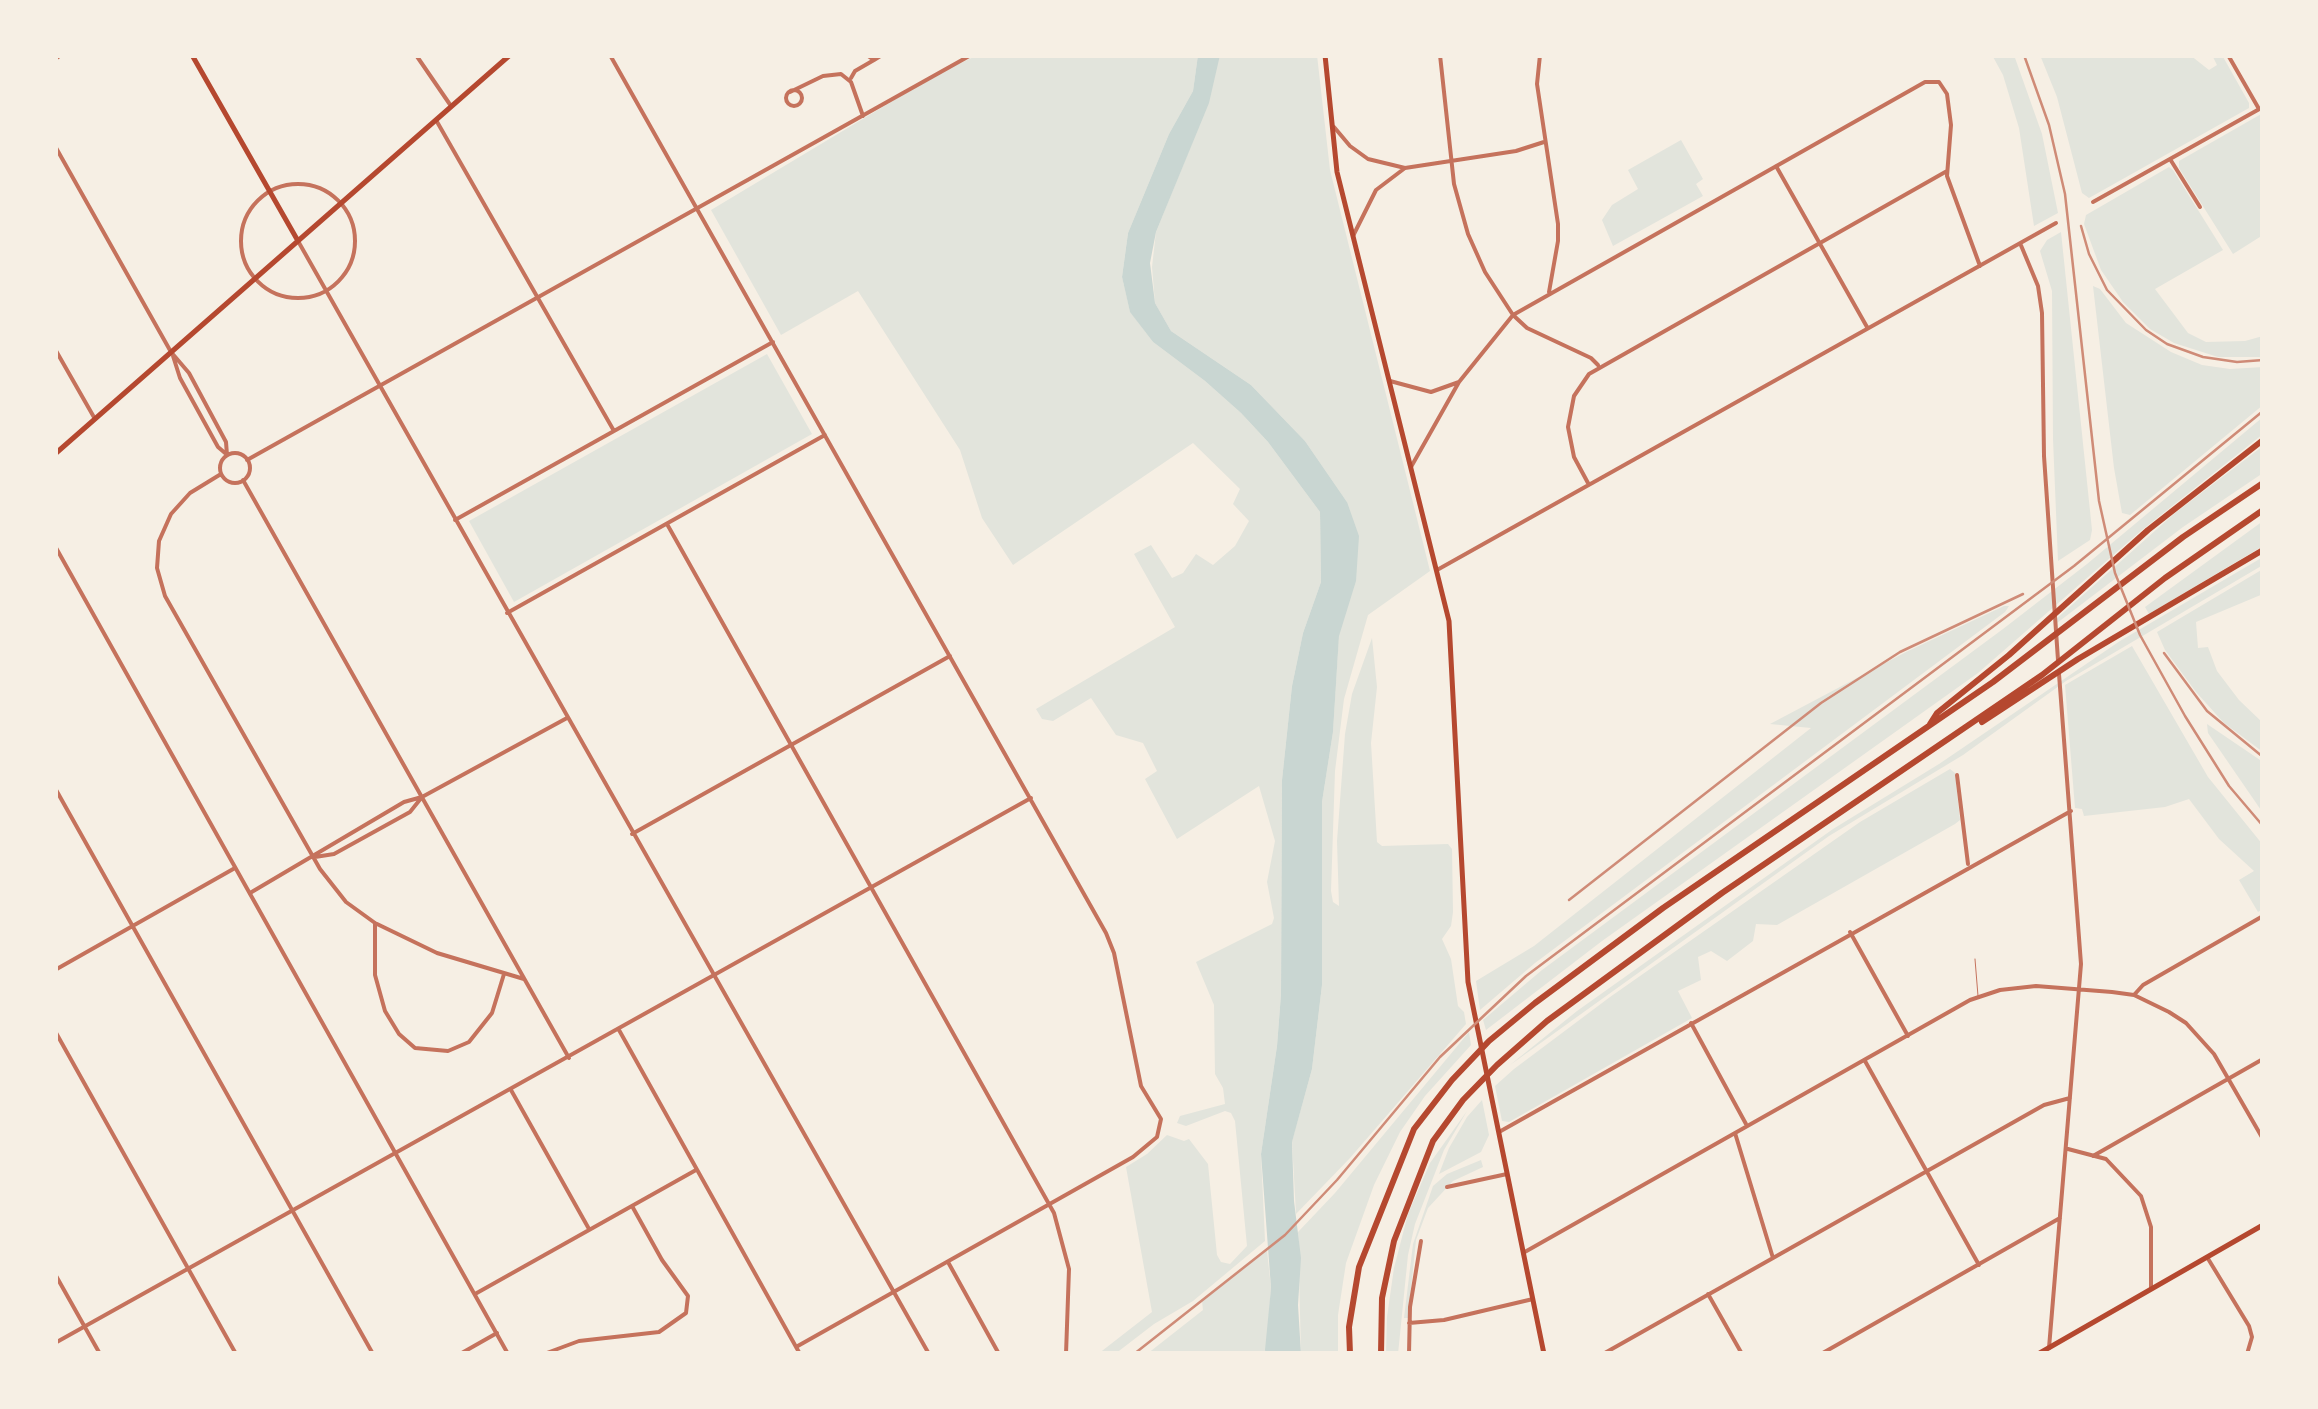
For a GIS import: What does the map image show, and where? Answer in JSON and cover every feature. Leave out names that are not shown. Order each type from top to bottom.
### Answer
[{"type":"highway","points":[[1928,727],[1938,713],[2148,530],[2263,440]]},
{"type":"highway","points":[[1349,1354],[1359,1267],[1414,1129],[1489,1041],[1534,1002],[1663,908],[2025,659],[2184,537],[2263,483]]},
{"type":"highway","points":[[1381,1354],[1382,1298],[1394,1241],[1433,1141],[1501,1060],[1547,1021],[1706,904],[2042,675],[2166,578],[2263,510]]},
{"type":"highway","points":[[1900,772],[2078,659],[2263,550]]},
{"type":"main road","points":[[192,55],[298,241]]},
{"type":"main road","points":[[55,454],[510,55]]},
{"type":"main road","points":[[1325,55],[1337,172],[1450,629],[1467,972],[1544,1354]]},
{"type":"main road","points":[[2038,1354],[2263,1225]]},
{"type":"street","points":[[55,58],[62,55]]},
{"type":"street","points":[[416,55],[451,106]]},
{"type":"street","points":[[610,55],[1112,945],[1141,1086],[1159,1112],[1162,1124],[1157,1137],[1133,1157],[791,1354]]},
{"type":"street","points":[[867,55],[874,60]]},
{"type":"street","points":[[850,81],[855,71],[882,55]]},
{"type":"street","points":[[247,460],[971,55]]},
{"type":"street","points":[[1440,55],[1450,161],[1461,212],[1477,256],[1513,315],[1541,337],[1591,358],[1599,366]]},
{"type":"street","points":[[1540,55],[1536,84],[1558,224],[1548,294]]},
{"type":"street","points":[[2093,202],[2261,108],[2228,55]]},
{"type":"street","points":[[790,92],[833,74],[847,76],[863,116]]},
{"type":"street","points":[[1411,467],[1459,382],[1513,315],[1925,82],[1938,82],[1947,94],[1947,172],[1980,266]]},
{"type":"street","points":[[436,120],[614,431]]},
{"type":"street","points":[[1333,125],[1350,146],[1368,159],[1405,168],[1516,151],[1545,142]]},
{"type":"street","points":[[55,146],[172,352],[189,373],[226,442],[228,455]]},
{"type":"street","points":[[2170,159],[2200,206]]},
{"type":"street","points":[[1776,166],[1868,329]]},
{"type":"street","points":[[1353,236],[1376,190],[1405,168]]},
{"type":"street","points":[[1589,485],[1570,444],[1568,416],[1580,384],[1599,366],[1947,172]]},
{"type":"street","points":[[288,185],[308,185],[326,191],[341,204],[353,226],[354,251],[344,274],[326,290],[306,297],[289,297],[270,290],[256,278],[244,258],[243,225],[252,207],[270,192],[288,185]]},
{"type":"street","points":[[1437,570],[2056,223]]},
{"type":"street","points":[[298,241],[929,1354]]},
{"type":"street","points":[[2020,243],[2038,286],[2042,313],[2050,562],[2080,932],[2080,989],[2049,1351]]},
{"type":"street","points":[[456,520],[773,342]]},
{"type":"street","points":[[55,348],[95,419]]},
{"type":"street","points":[[172,352],[180,378],[218,447],[228,455],[240,454],[247,460],[248,473],[243,480]]},
{"type":"street","points":[[1390,381],[1430,392],[1459,382]]},
{"type":"street","points":[[508,613],[825,436]]},
{"type":"street","points":[[228,455],[220,464],[221,474],[228,481],[243,480]]},
{"type":"street","points":[[221,474],[190,493],[171,514],[158,541],[157,568],[165,596],[314,858],[346,902],[375,924],[437,954],[524,980]]},
{"type":"street","points":[[243,480],[570,1058]]},
{"type":"street","points":[[666,524],[1049,1203],[1069,1268],[1066,1354]]},
{"type":"street","points":[[55,546],[508,1354]]},
{"type":"street","points":[[632,834],[950,656]]},
{"type":"street","points":[[250,893],[314,858],[328,844],[566,718]]},
{"type":"street","points":[[1957,774],[1968,866]]},
{"type":"street","points":[[55,788],[373,1354]]},
{"type":"street","points":[[314,858],[334,854],[410,812],[422,797]]},
{"type":"street","points":[[55,1343],[1031,798]]},
{"type":"street","points":[[1498,1132],[2070,811]]},
{"type":"street","points":[[55,970],[235,868]]},
{"type":"street","points":[[2134,995],[2143,985],[2263,916]]},
{"type":"street","points":[[375,924],[375,975],[384,1011],[399,1034],[415,1048],[448,1052],[469,1042],[492,1013],[504,974]]},
{"type":"street","points":[[1850,932],[1908,1036]]},
{"type":"street","points":[[1523,1253],[1978,997],[2000,990],[2036,986],[2134,995],[2186,1023],[2214,1054],[2263,1139]]},
{"type":"street","points":[[1692,1023],[1747,1126]]},
{"type":"street","points":[[619,1030],[798,1350]]},
{"type":"street","points":[[55,1031],[236,1354]]},
{"type":"street","points":[[2093,1156],[2263,1059]]},
{"type":"street","points":[[1865,1061],[1979,1265]]},
{"type":"street","points":[[512,1090],[590,1230]]},
{"type":"street","points":[[1602,1354],[2044,1105],[2070,1098]]},
{"type":"street","points":[[1735,1133],[1774,1258]]},
{"type":"street","points":[[2066,1149],[2106,1159],[2141,1196],[2151,1227],[2151,1289]]},
{"type":"street","points":[[475,1294],[696,1170]]},
{"type":"street","points":[[1447,1188],[1507,1174]]},
{"type":"street","points":[[544,1354],[579,1341],[659,1332],[686,1313],[689,1301],[685,1290],[662,1260],[632,1206]]},
{"type":"street","points":[[1821,1354],[2060,1218]]},
{"type":"street","points":[[1409,1354],[1409,1323],[1421,1241]]},
{"type":"street","points":[[2207,1257],[2249,1326],[2251,1352]]},
{"type":"street","points":[[947,1261],[999,1354]]},
{"type":"street","points":[[55,1274],[100,1354]]},
{"type":"street","points":[[1708,1294],[1742,1354]]},
{"type":"street","points":[[1409,1323],[1444,1320],[1533,1300]]},
{"type":"street","points":[[460,1354],[497,1334]]},
{"type":"lane","points":[[1975,959],[1978,997]]},
{"type":"shaded area","points":[[978,55],[1198,55],[1193,91],[1169,134],[1128,233],[1122,277],[1130,311],[1153,342],[1241,413],[1268,442],[1320,512],[1321,582],[1303,633],[1292,686],[1282,780],[1281,994],[1261,1154],[1265,1241],[1193,1301],[1115,1354],[1098,1354],[1152,1312],[1126,1167],[1167,1135],[1189,1139],[1208,1164],[1217,1255],[1221,1262],[1230,1264],[1247,1246],[1235,1121],[1231,1113],[1225,1111],[1186,1126],[1177,1123],[1180,1116],[1225,1104],[1223,1088],[1215,1074],[1214,1005],[1196,962],[1272,924],[1267,882],[1275,841],[1259,786],[1177,839],[1145,779],[1157,771],[1143,743],[1116,735],[1091,698],[1053,721],[1042,719],[1036,709],[1175,627],[1134,554],[1151,545],[1172,578],[1183,573],[1196,554],[1213,565],[1235,546],[1249,521],[1233,504],[1240,489],[1193,443],[1013,565],[982,518],[960,450],[858,291],[781,335],[711,210],[941,72]]},
{"type":"shaded area","points":[[1198,55],[1220,55],[1209,103],[1156,232],[1150,263],[1155,303],[1171,331],[1251,385],[1305,441],[1347,502],[1359,536],[1356,581],[1339,636],[1333,732],[1322,802],[1322,985],[1312,1069],[1292,1142],[1301,1258],[1301,1354],[1266,1354],[1265,1350],[1271,1288],[1261,1154],[1281,994],[1282,780],[1292,686],[1303,633],[1321,582],[1320,512],[1268,442],[1241,413],[1153,342],[1130,312],[1122,277],[1128,233],[1169,134],[1193,91]]},
{"type":"shaded area","points":[[1211,55],[1317,55],[1330,170],[1430,571],[1368,615],[1344,699],[1335,771],[1331,891],[1333,902],[1339,906],[1337,841],[1345,734],[1352,694],[1372,638],[1377,687],[1371,743],[1377,842],[1382,846],[1448,844],[1452,849],[1453,912],[1451,926],[1442,939],[1451,959],[1458,1006],[1464,1012],[1466,1024],[1296,1214],[1292,1141],[1312,1069],[1322,985],[1322,802],[1333,732],[1347,502],[1305,441],[1251,385],[1171,331],[1155,303],[1152,267],[1156,232],[1192,143]]},
{"type":"shaded area","points":[[1992,55],[2014,55],[2042,134],[2058,213],[2034,226],[2019,128],[2003,75]]},
{"type":"shaded area","points":[[2040,55],[2190,55],[2209,70],[2217,65],[2212,55],[2222,55],[2249,108],[2089,198],[2082,193],[2057,97]]},
{"type":"shaded area","points":[[2263,113],[2263,235],[2233,254],[2179,168],[2179,161]]},
{"type":"shaded area","points":[[1681,140],[1703,179],[1696,184],[1703,196],[1613,246],[1602,220],[1612,205],[1638,189],[1628,170]]},
{"type":"shaded area","points":[[2169,167],[2223,250],[2155,289],[2188,333],[2206,342],[2245,341],[2263,336],[2263,357],[2218,357],[2174,343],[2150,329],[2123,302],[2101,270],[2084,224],[2086,215]]},
{"type":"shaded area","points":[[2061,232],[2092,530],[2090,540],[2058,561],[2052,291],[2040,251],[2047,240]]},
{"type":"shaded area","points":[[2093,286],[2100,289],[2126,323],[2171,352],[2202,365],[2230,369],[2263,367],[2263,405],[2130,515],[2122,513],[2114,468]]},
{"type":"shaded area","points":[[767,354],[812,434],[514,602],[469,521]]},
{"type":"shaded area","points":[[2263,417],[2263,434],[2142,530],[1978,673],[1602,941],[1486,1030],[1483,1020],[1542,970],[2003,629]]},
{"type":"shaded area","points":[[2263,446],[2263,473],[2183,527],[2057,623],[2055,620],[2175,513]]},
{"type":"shaded area","points":[[2263,521],[2263,546],[2149,614],[2145,607]]},
{"type":"shaded area","points":[[2263,557],[2263,565],[2066,681],[1963,755],[1829,836],[1510,1065],[1577,1011],[1833,829],[1939,764],[2120,641]]},
{"type":"shaded area","points":[[2263,569],[2263,594],[2196,622],[2198,648],[2208,647],[2217,671],[2263,723],[2263,752],[2224,723],[2196,692],[2165,650],[2157,632]]},
{"type":"shaded area","points":[[2009,606],[2005,612],[1535,963],[1480,1010],[1476,981],[1534,946],[1811,728],[1770,724],[1906,652]]},
{"type":"shaded area","points":[[2132,646],[2208,777],[2263,845],[2263,909],[2258,912],[2239,880],[2254,871],[2219,839],[2189,799],[2165,807],[2084,816],[2082,809],[2075,808],[2065,685]]},
{"type":"shaded area","points":[[2207,724],[2263,762],[2263,813],[2208,733]]},
{"type":"shaded area","points":[[1950,769],[1955,773],[1960,820],[1955,824],[1777,925],[1756,924],[1753,941],[1727,961],[1711,951],[1698,957],[1701,980],[1678,991],[1692,1018],[1509,1122],[1502,1121],[1495,1086],[1514,1069],[1860,822]]},
{"type":"shaded area","points":[[1469,1032],[1471,1045],[1425,1096],[1400,1132],[1374,1185],[1346,1263],[1338,1315],[1338,1354],[1301,1354],[1298,1232]]},
{"type":"shaded area","points":[[1482,1100],[1489,1135],[1481,1152],[1439,1174],[1467,1117]]},
{"type":"shaded area","points":[[1467,1111],[1444,1150],[1415,1224],[1398,1354],[1386,1354],[1394,1268],[1408,1214],[1430,1163]]},
{"type":"shaded area","points":[[1481,1160],[1483,1167],[1453,1181],[1428,1208],[1416,1240],[1408,1318],[1404,1318],[1413,1244],[1433,1186],[1447,1174]]},
{"type":"shaded area","points":[[1267,1250],[1271,1288],[1266,1354],[1147,1354],[1203,1310],[1202,1301]]},
{"type":"railway","points":[[2024,55],[2049,125],[2065,194],[2099,501],[2115,573],[2140,635],[2185,716],[2229,786],[2263,826]]},
{"type":"railway","points":[[2081,226],[2089,254],[2107,290],[2146,330],[2167,344],[2203,357],[2237,362],[2263,360]]},
{"type":"railway","points":[[1134,1354],[1285,1235],[1337,1180],[1440,1057],[1526,976],[2074,566],[2263,411]]},
{"type":"railway","points":[[1569,900],[1821,703],[1900,652],[2023,594]]},
{"type":"railway","points":[[2164,653],[2207,711],[2263,757]]}]
